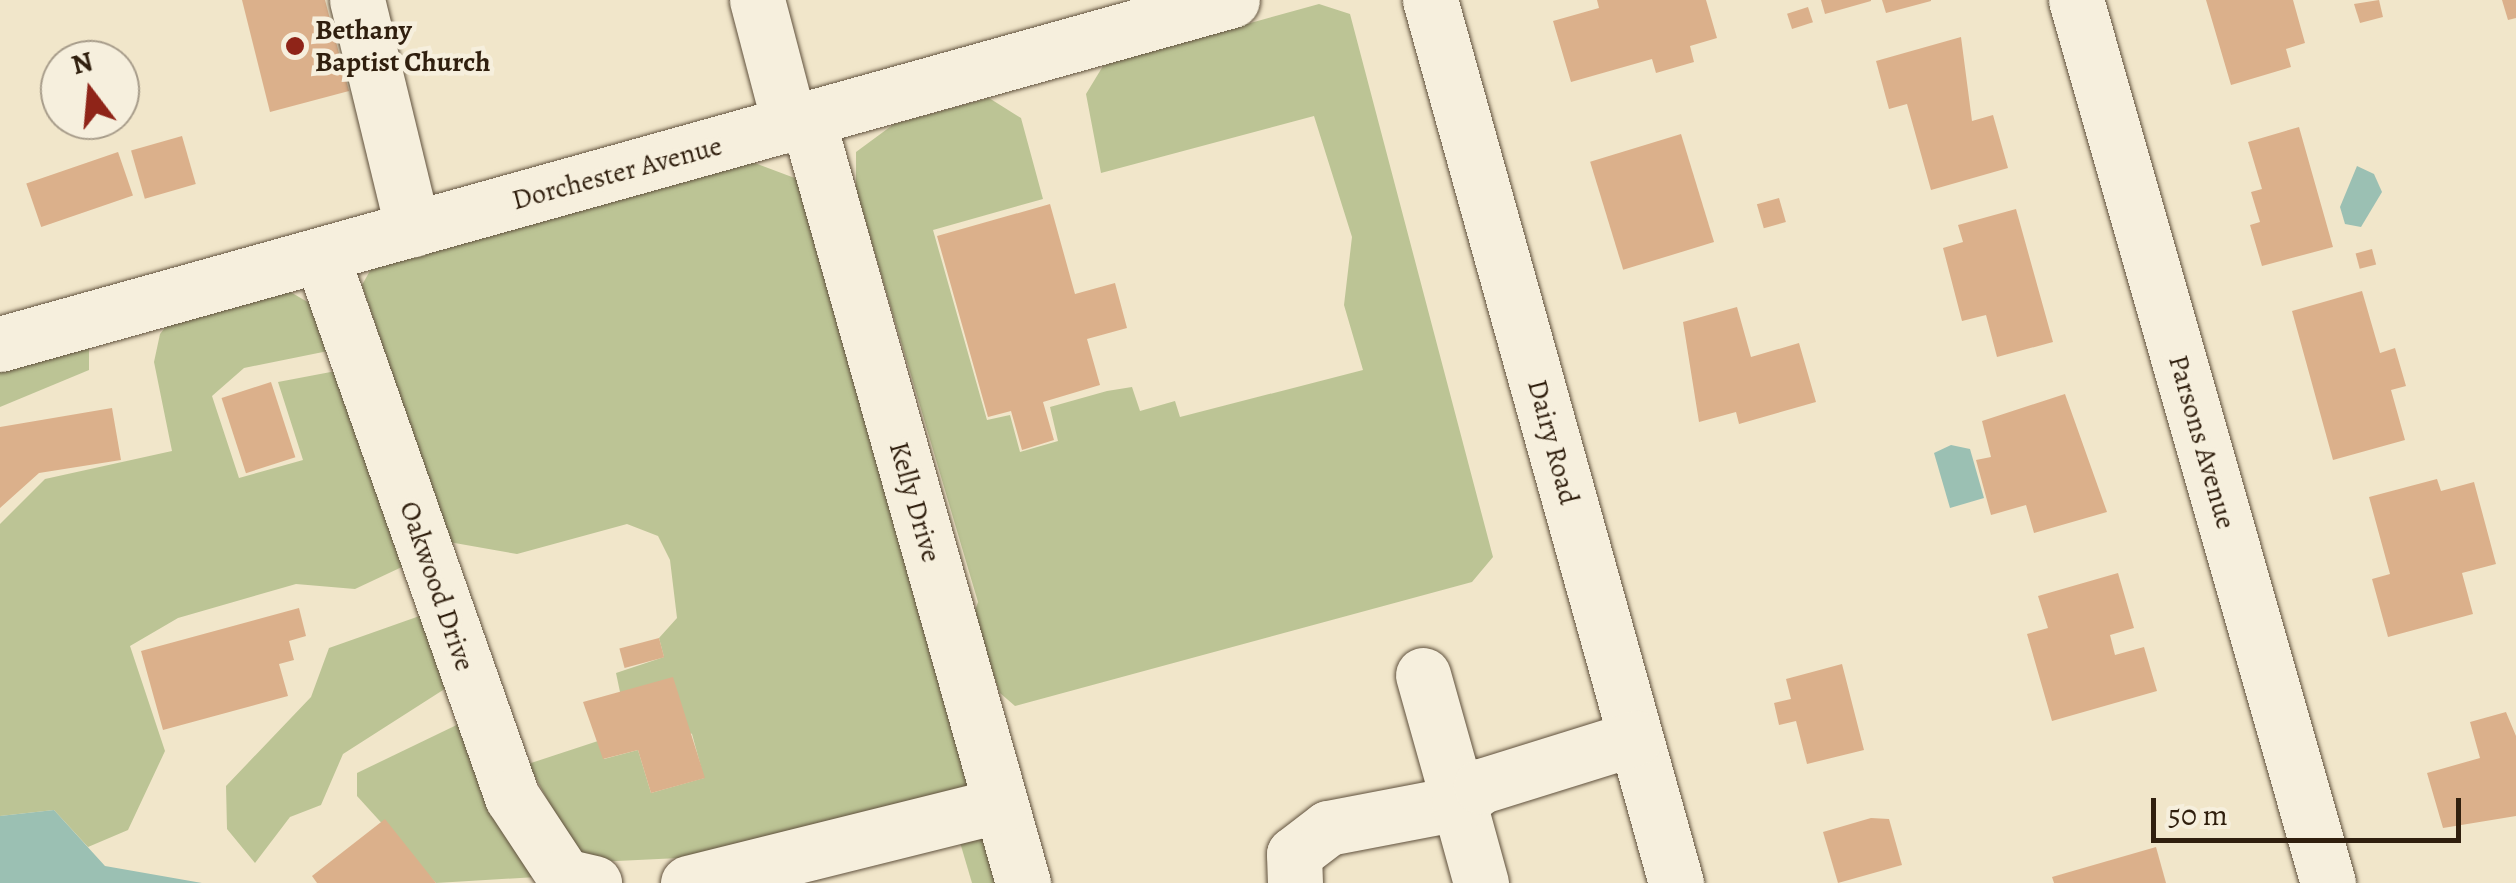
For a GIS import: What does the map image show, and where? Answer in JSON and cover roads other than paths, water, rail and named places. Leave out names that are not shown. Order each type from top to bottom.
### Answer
[{"type":"street","points":[[356,0],[413,230]]},
{"type":"street","name":"Kelly Drive","points":[[757,0],[799,123],[1022,883]]},
{"type":"street","name":"Dorchester Avenue","points":[[0,344],[1232,0]]},
{"type":"street","name":"Dairy Road","points":[[1430,0],[1676,883]]},
{"type":"street","name":"Parsons Avenue","points":[[2076,0],[2328,883]]},
{"type":"street","name":"Oakwood Drive","points":[[321,255],[512,797],[564,876],[594,883]]},
{"type":"street","points":[[1423,675],[1481,883]]},
{"type":"street","points":[[1294,883],[1294,854],[1328,828],[1459,802],[1480,786],[1636,738]]},
{"type":"street","points":[[688,883],[1000,806]]},
{"type":"water","points":[[2357,166],[2374,174],[2382,192],[2361,227],[2345,224],[2340,207]]},
{"type":"water","points":[[1951,445],[1970,449],[1984,498],[1950,508],[1934,453]]},
{"type":"water","points":[[54,810],[105,866],[202,883],[0,883],[0,816]]},
{"type":"place","name":"Bethany Baptist Church","points":[[295,46]]}]
